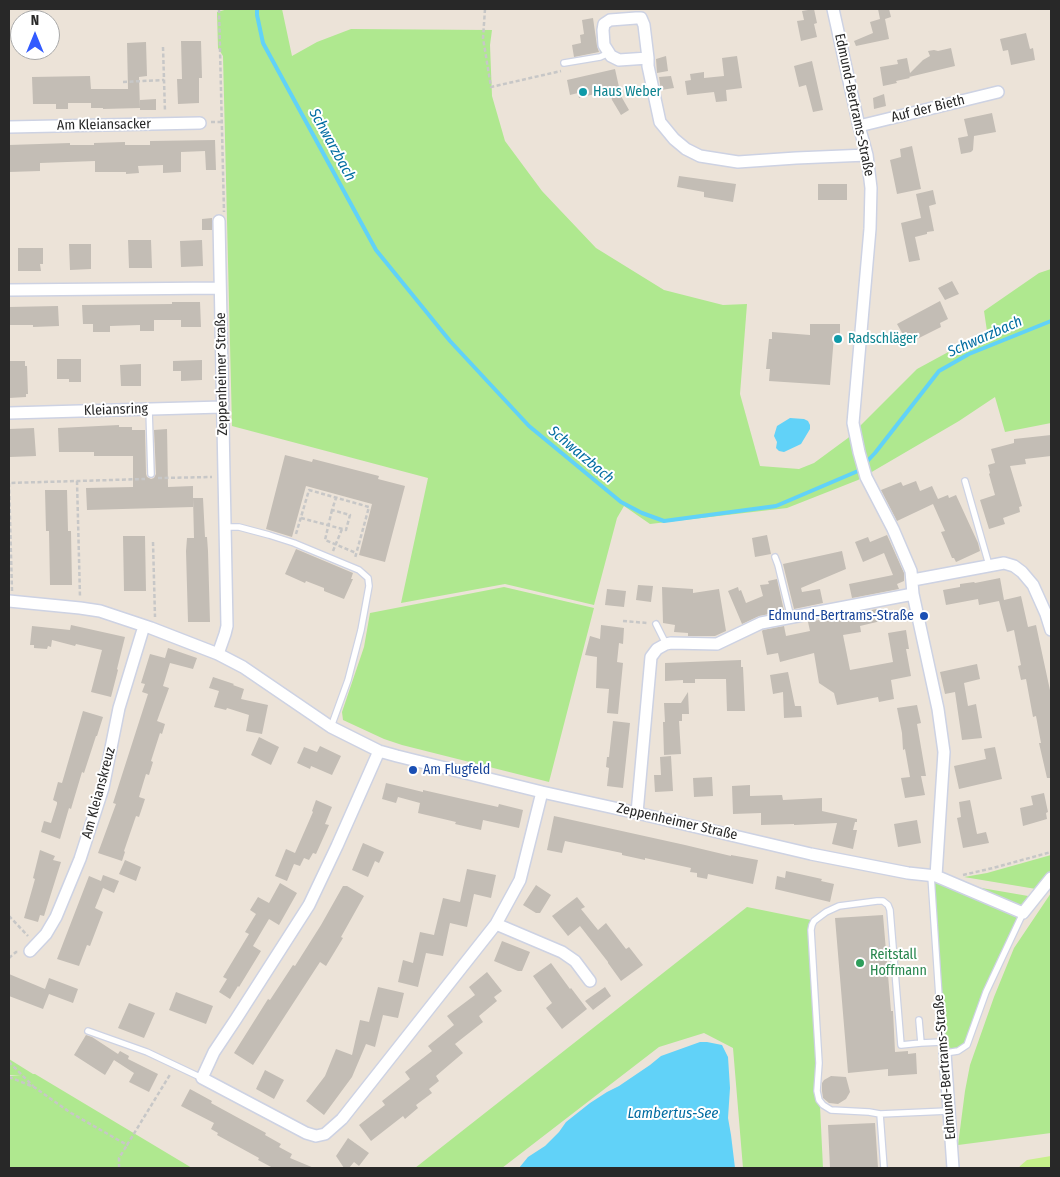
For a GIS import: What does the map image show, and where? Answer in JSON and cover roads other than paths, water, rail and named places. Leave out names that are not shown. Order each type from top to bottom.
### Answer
[{"type":"street","name":"Edmund-Bertrams-Straße","points":[[833,9],[867,155],[871,188],[870,229],[853,423],[866,477],[893,529],[911,571],[913,594],[938,709],[944,752],[933,876]]},
{"type":"street","points":[[648,58],[619,60],[612,56],[604,45],[604,24],[610,20],[642,18],[644,25],[651,79],[660,122],[674,139],[686,149],[700,156],[738,162],[867,155]]},
{"type":"street","name":"Auf der Bieth","points":[[859,126],[998,92]]},
{"type":"street","name":"Am Kleiansacker","points":[[9,127],[200,123]]},
{"type":"street","name":"Zeppenheimer Straße","points":[[218,654],[226,626],[219,221]]},
{"type":"street","points":[[9,290],[220,288]]},
{"type":"street","name":"Kleiansring","points":[[9,413],[222,407]]},
{"type":"street","points":[[913,580],[989,565],[1004,563],[1014,566],[1033,585],[1051,630]]},
{"type":"street","points":[[636,813],[651,657],[657,650],[666,644],[672,643],[716,644],[761,623],[913,594]]},
{"type":"street","name":"Zeppenheimer Straße","points":[[10,602],[100,611],[218,654],[243,667],[331,727],[379,751],[542,792],[811,854],[933,876],[1023,913]]},
{"type":"street","name":"Am Kleianskreuz","points":[[33,947],[46,934],[56,917],[80,859],[103,788],[121,700],[148,627]]},
{"type":"street","points":[[379,751],[309,904],[214,1052],[202,1078],[306,1134],[316,1136],[325,1134],[342,1119],[496,924],[520,880],[542,792]]},
{"type":"street","points":[[1023,913],[1051,878]]},
{"type":"street","points":[[496,924],[562,952],[576,961],[590,981]]},
{"type":"street","name":"Edmund-Bertrams-Straße","points":[[945,1054],[953,1168]]},
{"type":"lane","points":[[564,63],[600,57],[609,53]]},
{"type":"lane","points":[[149,409],[151,474]]},
{"type":"lane","points":[[965,480],[989,565]]},
{"type":"lane","points":[[225,527],[239,527],[294,543],[359,570],[368,578],[369,586],[361,630],[348,680],[331,727]]},
{"type":"lane","points":[[775,557],[791,618]]},
{"type":"lane","points":[[656,624],[666,644]]},
{"type":"lane","name":"Edmund-Bertrams-Straße","points":[[933,876],[942,1042],[945,1054]]},
{"type":"lane","points":[[942,1042],[901,1044],[890,910],[888,905],[883,901],[877,901],[839,906],[826,912],[814,921],[811,930],[819,1063],[817,1091],[819,1100],[831,1110],[880,1114],[948,1111]]},
{"type":"lane","points":[[945,1054],[958,1051],[967,1044],[986,992],[1023,913]]},
{"type":"lane","points":[[919,1020],[921,1043]]},
{"type":"lane","points":[[88,1031],[148,1052],[202,1078]]},
{"type":"lane","points":[[880,1114],[884,1168]]},
{"type":"water","points":[[790,418],[808,421],[810,429],[801,444],[784,452],[779,451],[776,448],[777,442],[774,436],[777,426]]},
{"type":"water","name":"Lambertus-See","points":[[700,1042],[722,1045],[728,1057],[730,1088],[728,1118],[735,1168],[519,1168],[528,1157],[545,1146],[566,1122],[590,1103],[619,1086],[661,1056]]},
{"type":"waterway","name":"Schwarzbach","points":[[257,9],[263,43],[376,250],[450,341],[529,426],[621,502],[642,513],[664,521],[776,506],[858,471],[875,453],[939,371],[969,354],[1051,321]]},
{"type":"place","name":"Haus Weber","points":[[583,92]]},
{"type":"place","name":"Radschläger","points":[[838,339]]},
{"type":"place","name":"Edmund-Bertrams-Straße","points":[[924,616]]},
{"type":"place","name":"Am Flugfeld","points":[[413,770]]},
{"type":"place","name":"Reitstall Hoffmann","points":[[860,963]]}]
